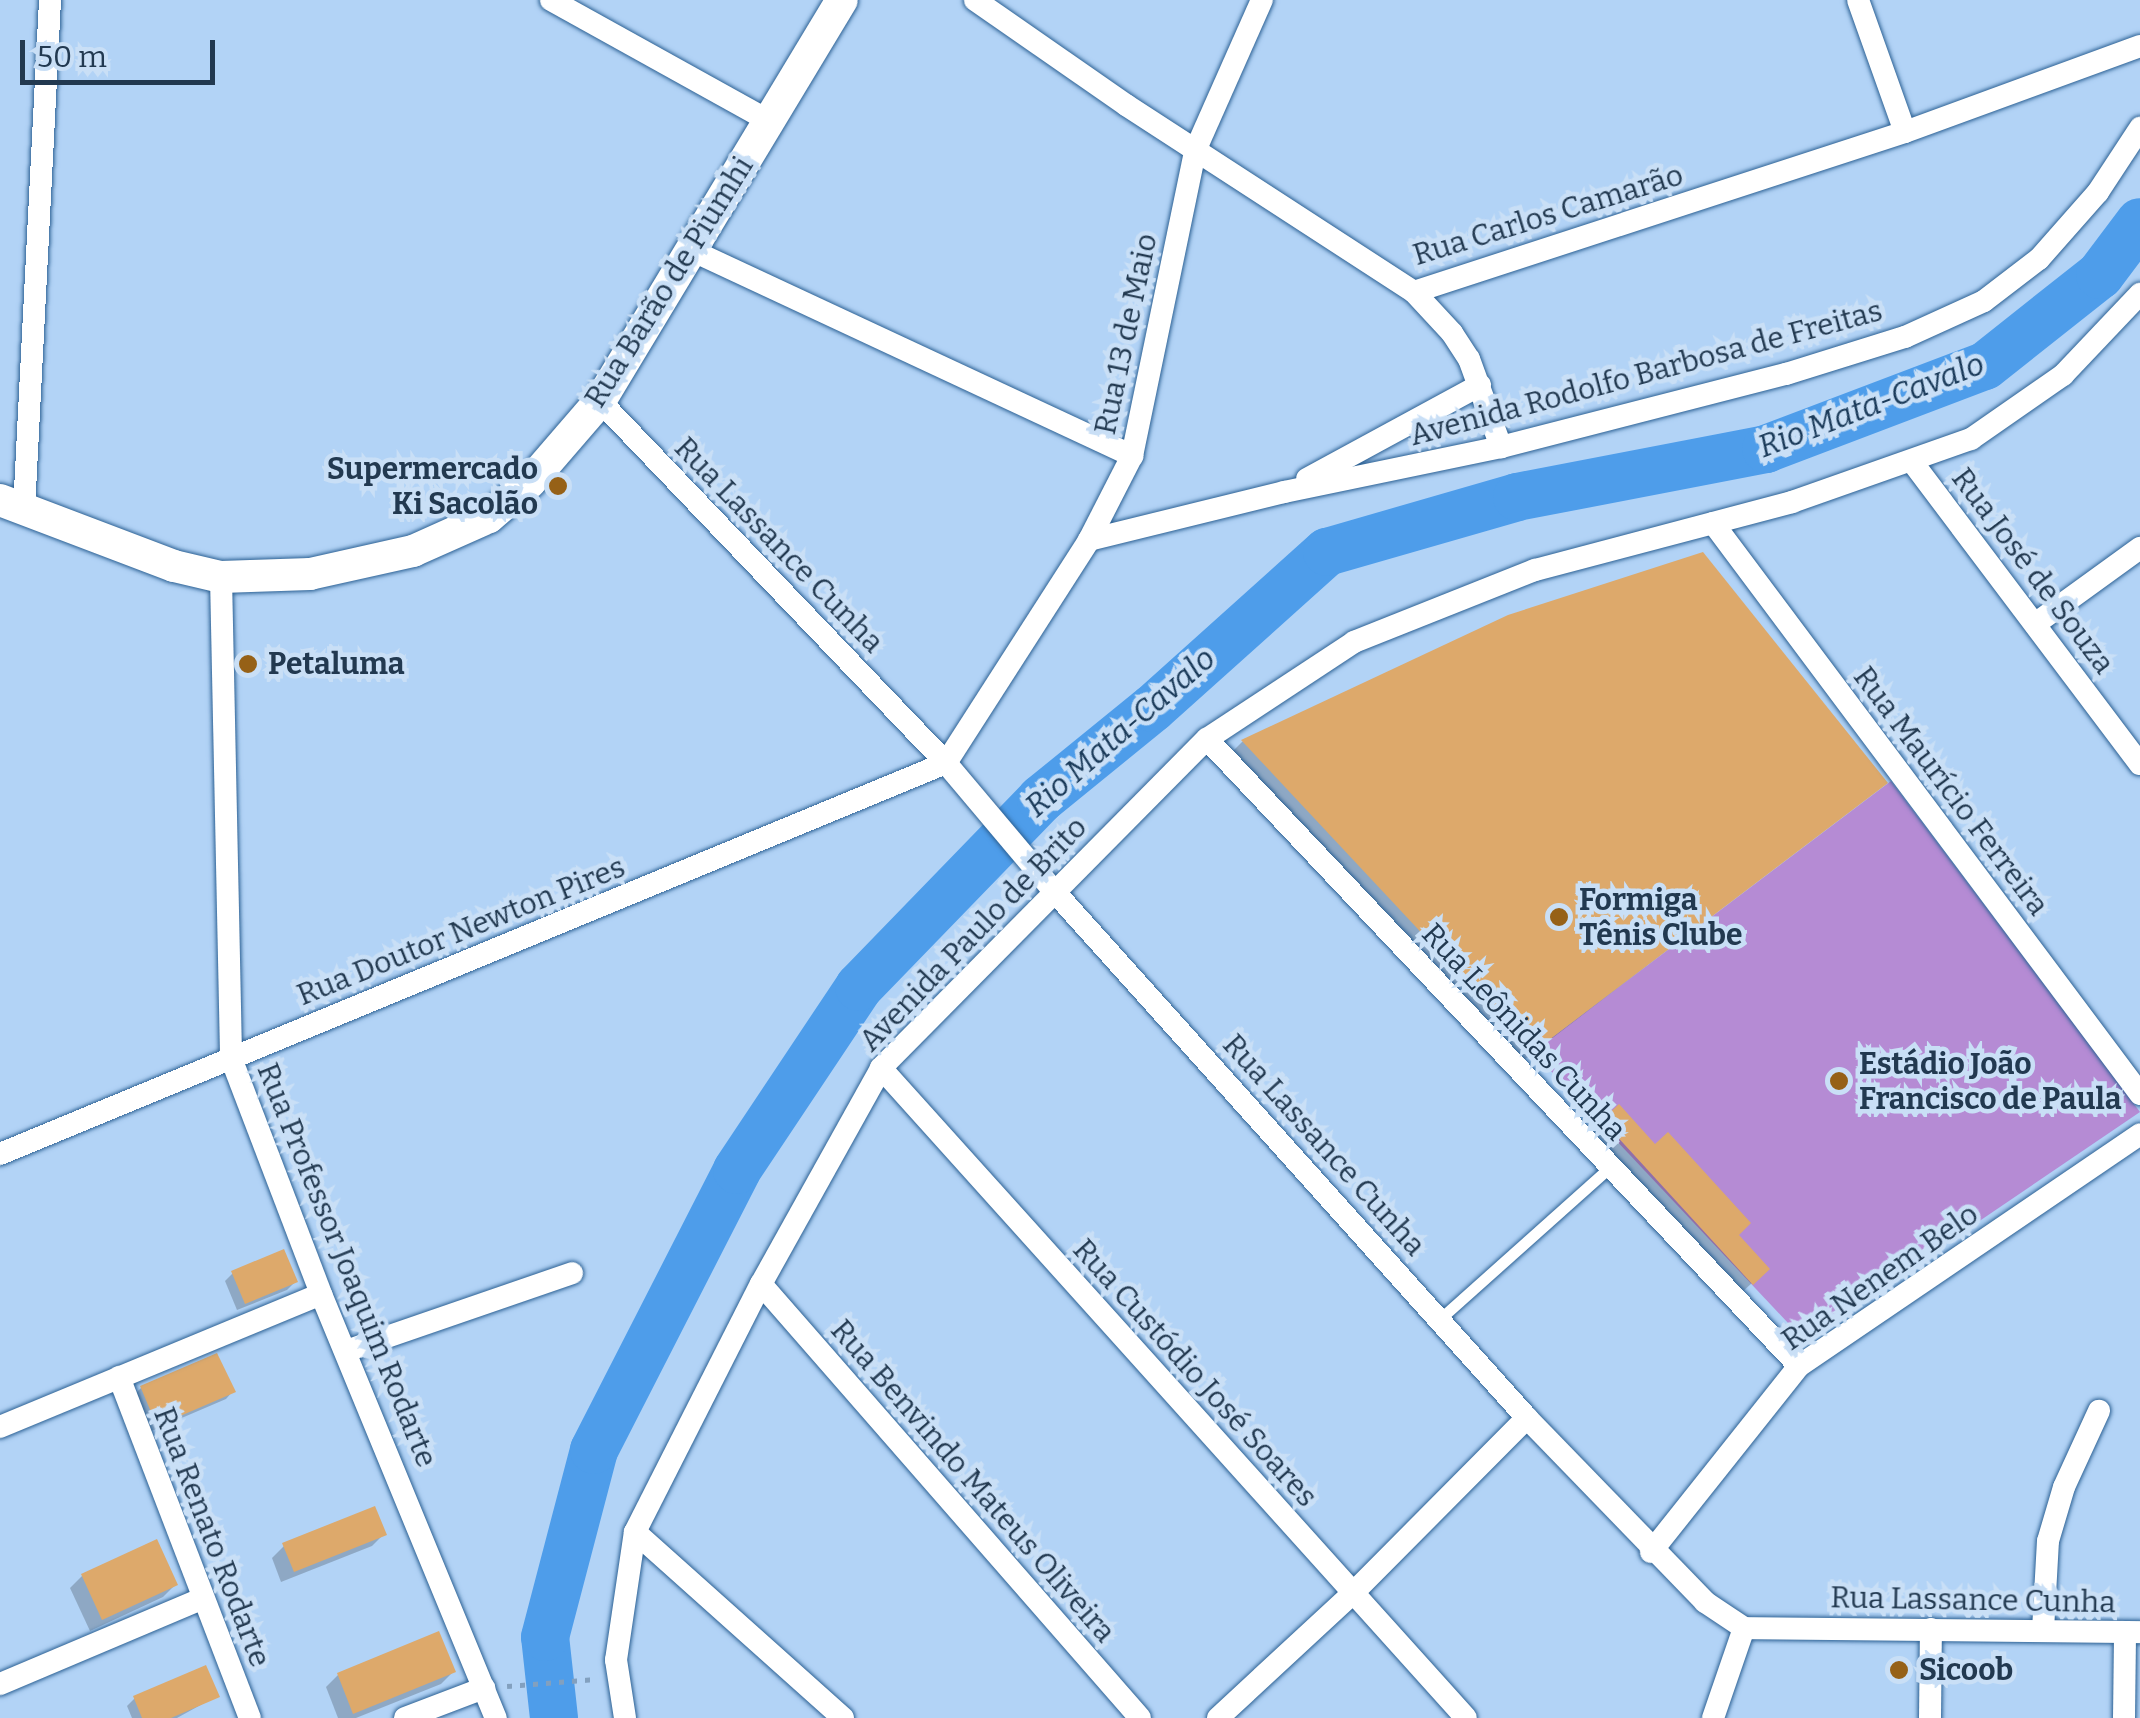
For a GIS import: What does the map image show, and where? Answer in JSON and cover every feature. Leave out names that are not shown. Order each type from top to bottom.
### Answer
[{"type":"main road","name":"Rua Barão de Piumhi","points":[[12,504],[174,566],[221,577],[327,570],[413,552],[474,524],[530,482],[600,401],[842,0]]},
{"type":"street","points":[[12,504],[50,0]]},
{"type":"street","points":[[552,0],[769,121]]},
{"type":"street","name":"Rua Carlos Camarão","points":[[975,0],[1195,151],[1414,292],[1904,132],[2140,46]]},
{"type":"street","name":"Rua 13 de Maio","points":[[946,763],[1089,540],[1132,456],[1195,151],[1262,0]]},
{"type":"street","points":[[1858,0],[1904,132]]},
{"type":"street","name":"Avenida Rodolfo Barbosa de Freitas","points":[[1089,540],[1284,492],[1500,448],[1786,374],[1906,337],[1984,301],[2040,259],[2098,192],[2140,128]]},
{"type":"street","points":[[691,250],[1132,456]]},
{"type":"street","points":[[1414,292],[1452,333],[1480,385],[1500,448]]},
{"type":"street","name":"Avenida Paulo de Brito","points":[[625,1718],[616,1660],[636,1532],[760,1284],[881,1068],[1206,738],[1354,642],[1535,570],[1713,524],[1914,463],[1972,439],[2063,376],[2140,294]]},
{"type":"street","points":[[1284,492],[1480,385]]},
{"type":"street","name":"Rua Lassance Cunha","points":[[600,401],[946,763],[1053,890],[1526,1418],[1651,1552],[1704,1602],[1744,1628],[2133,1632]]},
{"type":"street","name":"Rua José de Souza","points":[[1914,463],[2140,764]]},
{"type":"street","name":"Rua Maurício Ferreira","points":[[1713,524],[2140,1094]]},
{"type":"street","points":[[2035,624],[2140,548]]},
{"type":"street","name":"Rua Professor Joaquim Rodarte","points":[[221,577],[232,1058],[322,1294],[496,1718]]},
{"type":"street","name":"Rua Leônidas Cunha","points":[[1206,738],[1799,1366]]},
{"type":"street","name":"Rua Doutor Newton Pires","points":[[0,1154],[946,763]]},
{"type":"street","name":"Rua Custódio José Soares","points":[[881,1068],[1466,1718]]},
{"type":"street","name":"Rua Nenem Belo","points":[[1651,1552],[1799,1366],[2140,1134]]},
{"type":"street","points":[[346,1351],[572,1273]]},
{"type":"street","name":"Rua Benvindo Mateus Oliveira","points":[[760,1284],[1140,1718]]},
{"type":"street","points":[[0,1427],[322,1294]]},
{"type":"street","name":"Rua Renato Rodarte","points":[[119,1377],[201,1599],[250,1718]]},
{"type":"street","points":[[2043,1630],[2048,1541],[2064,1487],[2099,1411]]},
{"type":"street","points":[[1218,1718],[1353,1593],[1526,1418]]},
{"type":"street","points":[[636,1532],[843,1718]]},
{"type":"street","points":[[0,1684],[201,1599]]},
{"type":"street","points":[[1712,1718],[1744,1628]]},
{"type":"street","points":[[1930,1628],[1930,1718]]},
{"type":"street","points":[[2124,1718],[2133,1632]]},
{"type":"street","points":[[405,1718],[484,1688]]},
{"type":"lane","points":[[1440,1318],[1610,1166]]},
{"type":"path","points":[[521,1685],[588,1680]]},
{"type":"shaded area","name":"Estádio João Francisco de Paula","points":[[1891,781],[2140,1112],[1804,1340],[1533,1052]]},
{"type":"building","name":"Formiga Tênis Clube","points":[[1703,552],[1888,783],[1533,1052],[1241,740],[1508,615]]},
{"type":"building","points":[[1619,1104],[1655,1144],[1668,1132],[1751,1223],[1739,1235],[1770,1269],[1753,1285],[1602,1120]]},
{"type":"building","points":[[284,1249],[298,1282],[245,1304],[231,1271]]},
{"type":"building","points":[[217,1353],[236,1392],[157,1426],[140,1386]]},
{"type":"building","points":[[375,1506],[387,1535],[294,1572],[282,1543]]},
{"type":"building","points":[[157,1539],[178,1585],[102,1620],[81,1574]]},
{"type":"building","points":[[439,1631],[456,1672],[353,1714],[337,1673]]},
{"type":"building","points":[[206,1665],[220,1697],[171,1718],[142,1718],[133,1696]]},
{"type":"waterway","name":"Rio Mata-Cavalo","points":[[554,1718],[545,1637],[594,1450],[737,1170],[859,987],[1041,799],[1153,708],[1327,552],[1517,497],[1766,449],[1985,366],[2100,275],[2140,222]]},
{"type":"place","name":"Supermercado Ki Sacolão","points":[[558,486]]},
{"type":"place","name":"Petaluma","points":[[248,664]]},
{"type":"place","name":"Formiga Tênis Clube","points":[[1559,917]]},
{"type":"place","name":"Estádio João Francisco de Paula","points":[[1839,1081]]},
{"type":"place","name":"Sicoob","points":[[1899,1670]]}]
